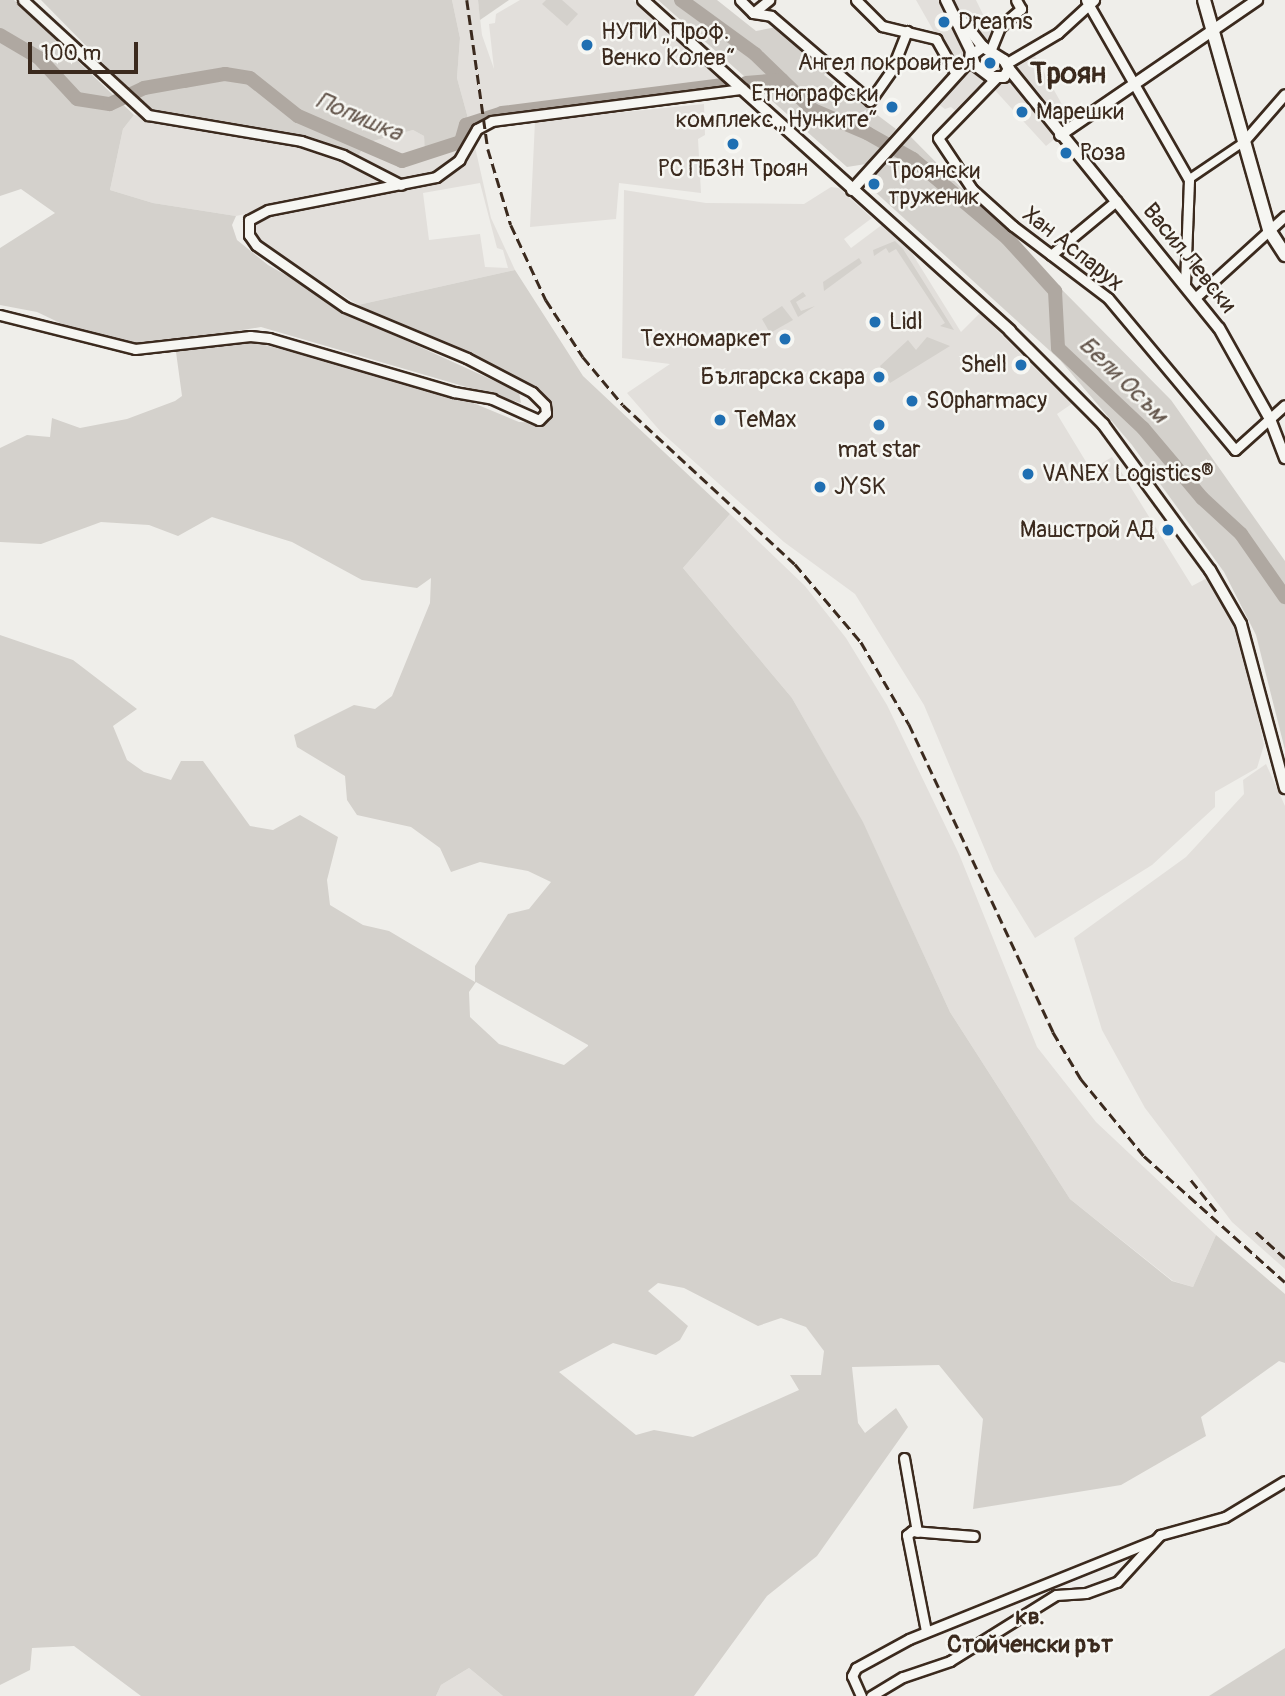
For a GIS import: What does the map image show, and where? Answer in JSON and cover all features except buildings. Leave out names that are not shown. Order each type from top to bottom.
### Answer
[{"type":"main road","points":[[1205,0],[1269,230],[1285,255]]},
{"type":"street","points":[[23,0],[139,108],[160,120],[309,143],[401,185]]},
{"type":"street","points":[[643,0],[1010,331],[1103,424],[1169,512],[1241,624],[1285,788]]},
{"type":"street","points":[[740,0],[753,13],[771,16],[870,102],[892,69],[907,31]]},
{"type":"street","points":[[753,13],[768,0]]},
{"type":"street","points":[[856,0],[872,20],[936,39],[956,74]]},
{"type":"street","points":[[947,0],[987,48]]},
{"type":"street","points":[[947,0],[981,70]]},
{"type":"street","points":[[852,190],[972,55],[987,48],[1000,27],[1021,9],[1016,0]]},
{"type":"street","points":[[1060,135],[1257,0]]},
{"type":"street","points":[[998,79],[1008,66],[1058,33],[1089,2],[1188,179],[1185,283]]},
{"type":"street","name":"Васил Левски","points":[[987,48],[1008,66],[1032,102],[1196,297],[1270,419],[1285,458]]},
{"type":"street","points":[[946,84],[967,70],[981,70]]},
{"type":"street","name":"Васил Левски","points":[[981,70],[1032,102]]},
{"type":"street","name":"Хан Аспарух","points":[[998,79],[938,138],[968,184],[990,208],[1108,298],[1235,450],[1270,419]]},
{"type":"street","points":[[0,315],[135,349],[250,335],[269,338],[454,392],[492,399],[539,420],[546,413],[545,405],[532,392],[467,358],[345,307],[256,246],[249,235],[249,220],[257,213],[401,185],[448,170],[477,129],[492,121],[741,89]]},
{"type":"street","points":[[1188,179],[1244,141],[1285,94]]},
{"type":"street","points":[[1051,255],[1116,201]]},
{"type":"street","points":[[1196,297],[1285,216]]},
{"type":"street","points":[[1270,419],[1285,405]]},
{"type":"street","points":[[904,1458],[916,1532]]},
{"type":"street","points":[[872,1696],[903,1677],[950,1661],[1056,1595],[1086,1593],[1117,1582],[1156,1540],[1170,1530],[1225,1517],[1285,1481]]},
{"type":"street","points":[[926,1631],[906,1538],[916,1532],[974,1536]]},
{"type":"street","points":[[861,1696],[852,1676],[856,1668],[926,1631],[1156,1540]]},
{"type":"shaded area","points":[[0,0],[14,0],[134,115],[123,129],[110,190],[153,203],[236,216],[232,225],[237,240],[268,265],[385,331],[519,392],[521,403],[261,327],[119,351],[37,312],[0,305],[0,248],[55,213],[21,189],[0,196]]},
{"type":"shaded area","points":[[41,0],[452,0],[460,38],[457,78],[471,129],[454,142],[425,151],[424,136],[413,130],[366,143],[357,158],[304,136],[151,112]]},
{"type":"shaded area","name":"НУПИ „Проф. Венко Колев“","points":[[452,0],[478,0],[482,35],[494,69],[489,24],[495,23],[496,14],[520,0],[633,0],[723,83],[497,111],[497,120],[471,129],[457,78],[460,38]]},
{"type":"shaded area","points":[[478,0],[509,0],[480,20]]},
{"type":"shaded area","points":[[546,0],[562,0],[578,14],[567,26],[542,4]]},
{"type":"shaded area","points":[[658,0],[717,0],[756,31],[782,26],[829,67],[824,75],[896,129],[866,164],[847,167]]},
{"type":"shaded area","points":[[916,0],[976,0],[994,37],[993,48],[1010,64],[1032,51],[1073,124],[1046,146],[992,87],[962,116],[951,107],[945,109],[934,101],[957,72]]},
{"type":"shaded area","points":[[982,54],[993,58],[1001,71],[983,64],[979,56]]},
{"type":"shaded area","points":[[694,83],[725,86],[497,120],[497,111]]},
{"type":"shaded area","points":[[704,104],[705,135],[698,139],[701,193],[619,183],[616,219],[530,227],[535,121]]},
{"type":"shaded area","points":[[134,115],[304,145],[378,178],[375,184],[236,216],[153,203],[110,190],[123,129]]},
{"type":"shaded area","points":[[471,129],[491,218],[515,270],[358,305],[276,253],[251,233],[251,222],[263,214],[395,181],[357,158],[366,143],[413,130],[424,136],[426,151],[454,142]],"holes":[[[480,183],[497,248],[503,250],[508,268],[485,267],[480,234],[429,240],[423,193]]]},
{"type":"shaded area","points":[[908,134],[1171,400],[1285,561],[1285,750],[1256,635],[1224,572],[1132,445],[1060,360],[873,190],[877,185],[870,178]]},
{"type":"shaded area","points":[[831,187],[839,188],[872,218],[844,239],[851,248],[883,224],[908,247],[961,332],[980,313],[1045,378],[1050,376],[1076,401],[1057,414],[1091,470],[1112,457],[1192,586],[1209,577],[1242,639],[1264,745],[1257,768],[1215,792],[1215,807],[1152,865],[1035,938],[994,871],[924,705],[855,594],[784,542],[661,432],[627,393],[670,364],[622,358],[624,190],[706,203],[804,204]]},
{"type":"shaded area","points":[[895,241],[903,249],[954,330],[940,326],[945,323],[896,249],[889,253],[886,248],[874,256],[873,250]]},
{"type":"shaded area","points":[[859,258],[862,263],[824,291],[823,282]]},
{"type":"shaded area","points":[[515,270],[583,376],[730,514],[683,568],[792,698],[863,822],[950,1012],[1070,1199],[1172,1281],[1193,1287],[1216,1235],[1285,1294],[1285,1363],[1279,1361],[1201,1417],[1206,1436],[1121,1485],[973,1509],[983,1419],[939,1365],[852,1367],[858,1423],[865,1433],[896,1408],[908,1427],[817,1556],[767,1596],[694,1696],[503,1696],[469,1668],[441,1685],[436,1696],[141,1696],[74,1646],[32,1648],[30,1670],[0,1685],[0,635],[73,660],[137,709],[113,726],[127,760],[144,772],[171,780],[181,761],[203,761],[250,826],[273,830],[300,815],[338,837],[327,880],[330,905],[363,925],[389,931],[475,982],[475,966],[508,914],[529,909],[551,882],[528,871],[480,862],[451,872],[440,848],[411,827],[357,815],[347,800],[345,776],[297,747],[294,735],[354,705],[375,709],[392,696],[430,603],[431,578],[417,588],[362,580],[292,542],[212,517],[178,536],[149,525],[101,522],[41,544],[0,542],[0,448],[27,435],[50,437],[52,418],[80,428],[127,419],[175,401],[182,396],[176,352],[247,340],[459,397],[519,422],[542,423],[549,411],[541,390],[358,305]],"holes":[[[476,982],[588,1045],[588,1046],[564,1065],[499,1044],[470,1017],[469,992]],[[658,1283],[684,1288],[758,1326],[781,1318],[806,1327],[824,1351],[821,1375],[790,1375],[799,1390],[693,1437],[654,1430],[636,1435],[559,1372],[613,1343],[656,1355],[680,1340],[688,1326],[648,1291]]]},
{"type":"shaded area","points":[[803,292],[806,296],[796,302],[801,311],[815,306],[798,317],[790,301]]},
{"type":"shaded area","points":[[782,306],[793,320],[770,333],[762,319]]},
{"type":"shaded area","points":[[927,337],[950,346],[890,383],[880,366],[908,340],[916,350]]},
{"type":"shaded area","points":[[730,514],[805,586],[846,638],[887,705],[959,854],[1037,1047],[1096,1122],[1216,1235],[1193,1287],[1173,1281],[1070,1199],[950,1012],[863,823],[792,698],[683,568]]},
{"type":"shaded area","points":[[1266,764],[1285,806],[1285,1269],[1232,1222],[1145,1108],[1102,1030],[1074,938],[1186,857],[1244,794],[1243,780]]},
{"type":"shaded area","points":[[1285,1648],[1285,1696],[1209,1696]]},
{"type":"shaded area","points":[[469,1668],[503,1696],[436,1696],[441,1685]]},
{"type":"waterway","name":"Бели Осъм","points":[[681,0],[755,54],[813,110],[867,133],[913,159],[1007,238],[1055,291],[1058,348],[1143,428],[1202,498],[1241,534],[1285,597]]},
{"type":"waterway","name":"Попишка","points":[[0,35],[39,58],[77,99],[110,104],[144,88],[225,74],[250,78],[298,116],[402,161],[461,142],[466,125],[502,113],[723,85]]},
{"type":"waterway","name":"Попишка","points":[[746,83],[782,80]]},
{"type":"railway","points":[[467,0],[488,149],[511,225],[546,300],[583,357],[623,405],[795,564],[861,642],[909,724],[1053,1032],[1081,1079],[1144,1156],[1285,1282]]},
{"type":"railway","points":[[1191,1180],[1217,1212]]},
{"type":"railway","points":[[1256,1232],[1285,1258]]},
{"type":"place","name":"Dreams","points":[[944,22]]},
{"type":"place","name":"НУПИ „Проф. Венко Колев“","points":[[587,45]]},
{"type":"place","name":"Ангел покровител","points":[[990,63]]},
{"type":"place","name":"Етнографски комплекс „Нунките“","points":[[892,107]]},
{"type":"place","name":"Марешки","points":[[1022,112]]},
{"type":"place","name":"РС ПБЗН Троян","points":[[733,144]]},
{"type":"place","name":"Роза","points":[[1066,153]]},
{"type":"place","name":"Троянски труженик","points":[[874,184]]},
{"type":"place","name":"Lidl","points":[[875,322]]},
{"type":"place","name":"Техномаркет","points":[[785,339]]},
{"type":"place","name":"Shell","points":[[1021,365]]},
{"type":"place","name":"Българска скара","points":[[879,377]]},
{"type":"place","name":"SOpharmacy","points":[[912,401]]},
{"type":"place","name":"ТеМах","points":[[720,420]]},
{"type":"place","name":"mat star","points":[[879,425]]},
{"type":"place","name":"VANEX Logistics®","points":[[1028,474]]},
{"type":"place","name":"JYSK","points":[[820,487]]},
{"type":"place","name":"Машстрой АД","points":[[1168,530]]},
{"type":"district","name":"Троян","points":[[1068,74]]},
{"type":"district","name":"кв. Стойченски рът","points":[[1030,1631]]}]
